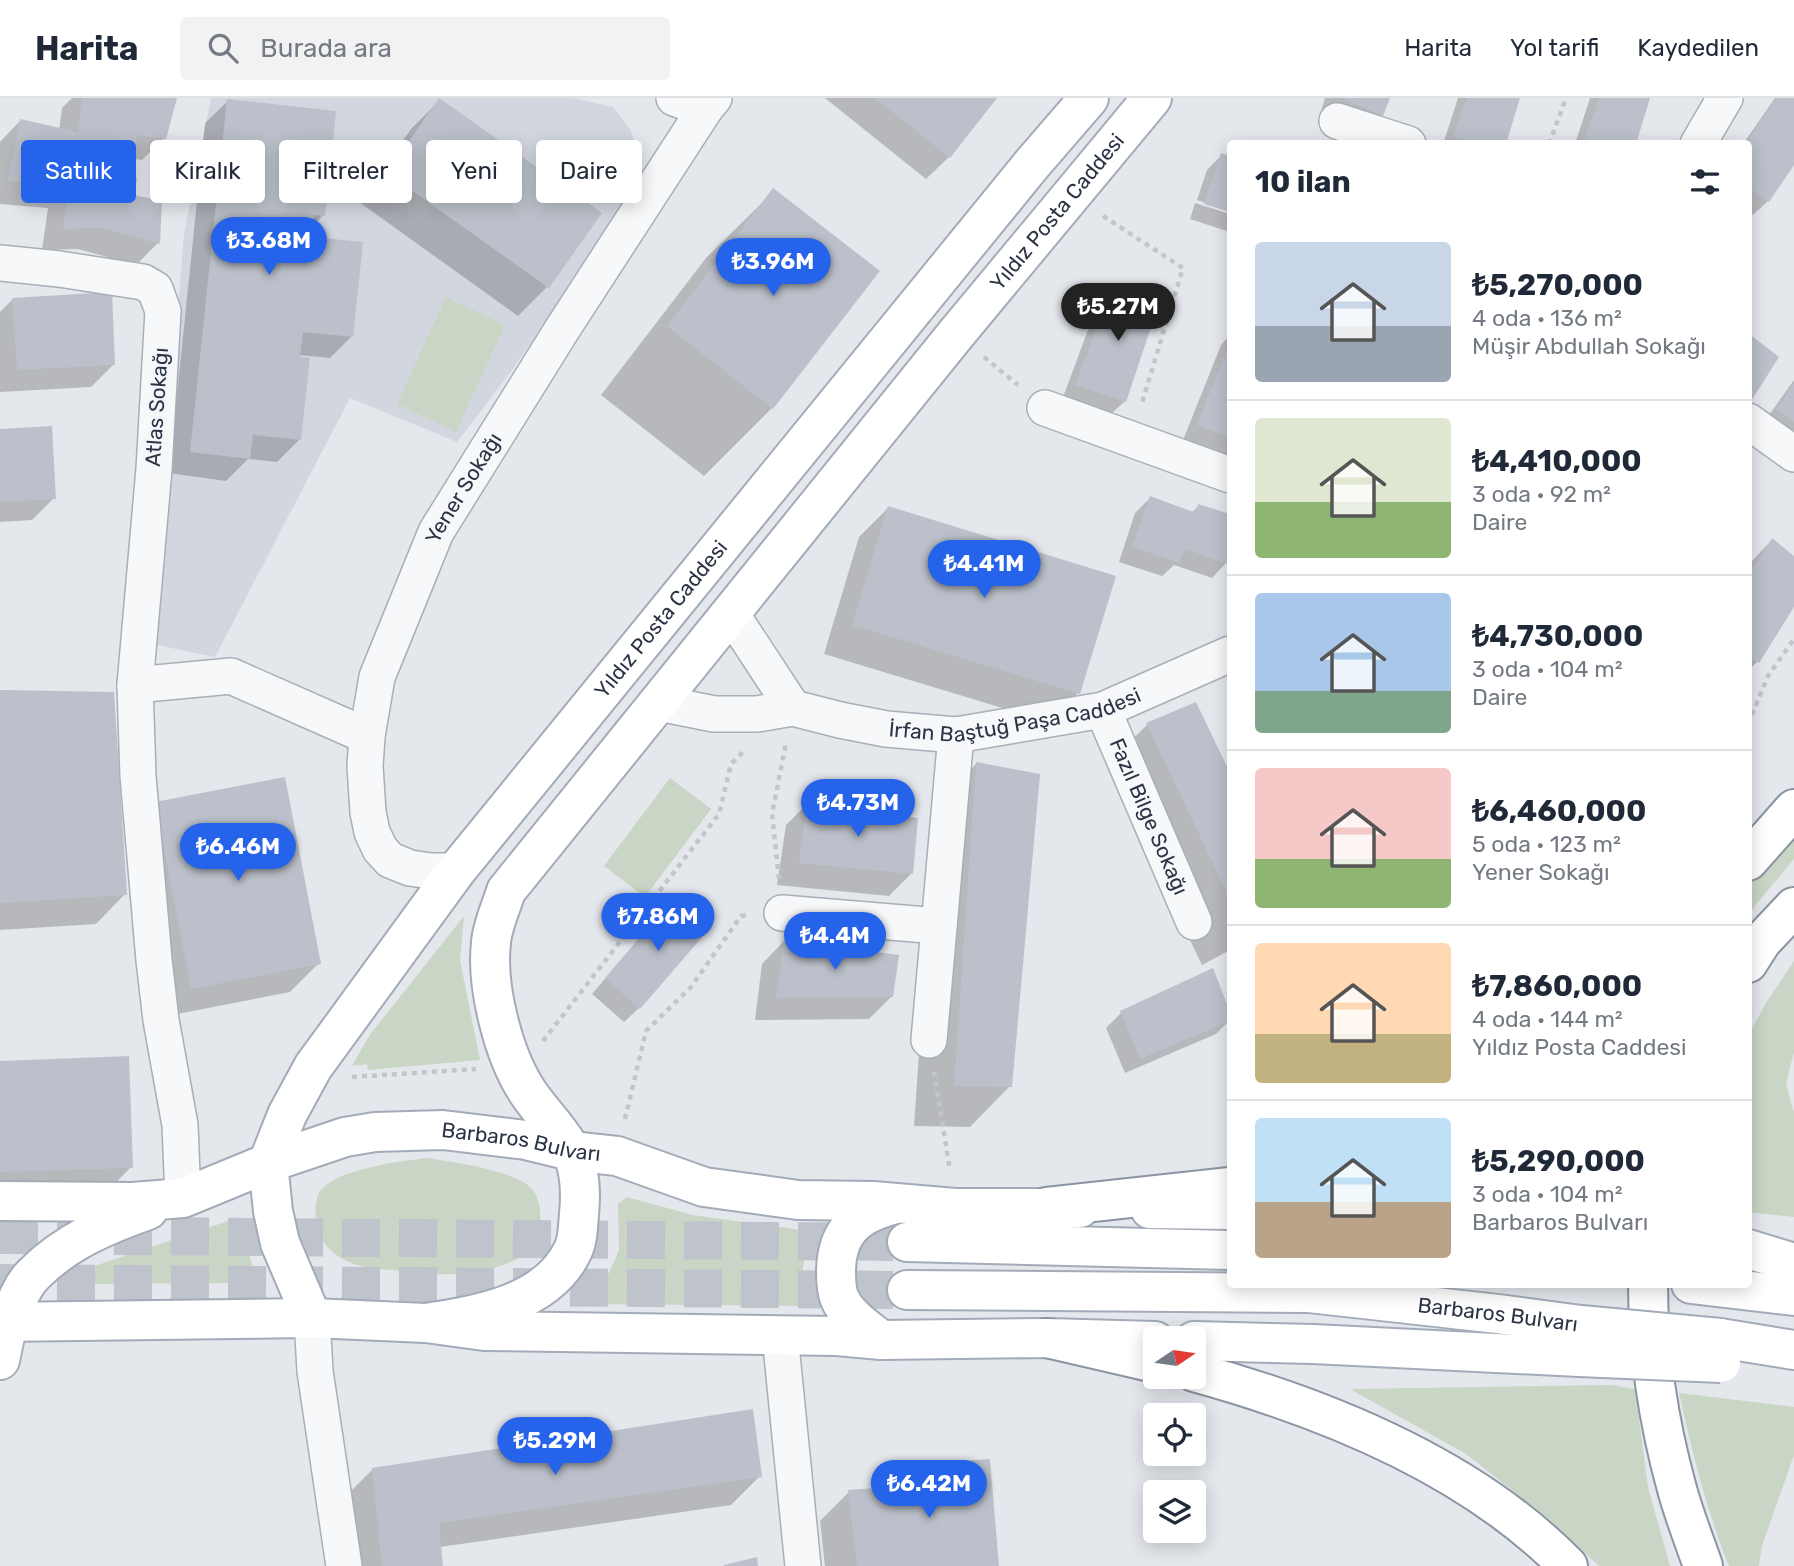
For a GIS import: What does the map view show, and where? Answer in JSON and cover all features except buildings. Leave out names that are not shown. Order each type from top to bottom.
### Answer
[{"type":"main road","name":"Yıldız Posta Caddesi","points":[[268,1163],[287,1115],[313,1067],[456,871],[1024,174],[1089,98]]},
{"type":"main road","name":"Yıldız Posta Caddesi","points":[[572,1151],[525,1089],[512,1058],[493,996],[491,941],[506,891],[956,334],[1152,98]]},
{"type":"main road","points":[[693,581],[730,612]]},
{"type":"main road","points":[[1752,856],[1794,809]]},
{"type":"main road","points":[[1752,956],[1762,941],[1794,907]]},
{"type":"main road","name":"Barbaros Bulvarı","points":[[0,1201],[133,1202],[183,1198],[268,1163],[345,1137],[443,1129],[526,1139],[572,1151],[617,1156],[704,1187],[798,1200],[900,1203],[955,1208],[1046,1207]]},
{"type":"main road","points":[[426,1323],[463,1317],[498,1307],[530,1295],[549,1282],[573,1250],[577,1231],[580,1187],[572,1151]]},
{"type":"main road","points":[[268,1163],[273,1211],[280,1242],[312,1318]]},
{"type":"main road","points":[[1046,1207],[1227,1187]]},
{"type":"main road","points":[[0,1360],[4,1322],[33,1274],[67,1248],[108,1224],[183,1198]]},
{"type":"main road","points":[[881,1340],[844,1306],[838,1295],[836,1259],[846,1232],[857,1220],[874,1209],[900,1203]]},
{"type":"main road","points":[[1046,1207],[1227,1210]]},
{"type":"main road","points":[[906,1242],[1227,1250]]},
{"type":"main road","points":[[1752,1248],[1794,1251]]},
{"type":"main road","points":[[1752,1249],[1794,1263]]},
{"type":"main road","points":[[1648,1288],[1648,1317],[1666,1440],[1676,1489],[1703,1566]]},
{"type":"main road","points":[[1724,1288],[1794,1296]]},
{"type":"main road","name":"Barbaros Bulvarı","points":[[907,1290],[1310,1293],[1498,1314],[1580,1341],[1721,1350],[1794,1350]]},
{"type":"main road","points":[[4,1322],[312,1318],[426,1323],[484,1331],[837,1336],[881,1340],[1143,1340]]},
{"type":"main road","points":[[1047,1338],[1143,1360]]},
{"type":"main road","points":[[1206,1341],[1313,1344],[1580,1341]]},
{"type":"main road","points":[[1721,1350],[1794,1361]]},
{"type":"main road","points":[[1206,1376],[1311,1408],[1430,1464],[1482,1495],[1567,1566]]},
{"type":"street","points":[[1700,140],[1725,98]]},
{"type":"street","name":"Yener Sokağı","points":[[456,871],[430,871],[390,860],[380,849],[372,832],[365,766],[377,677],[436,532],[563,328],[698,102]]},
{"type":"street","points":[[1337,121],[1396,140]]},
{"type":"street","name":"Atlas Sokağı","points":[[0,263],[143,282],[155,289],[163,311],[154,470],[135,685],[138,776],[154,960],[160,1020],[180,1125],[183,1198]]},
{"type":"street","points":[[1045,408],[1227,474]]},
{"type":"street","points":[[1752,424],[1794,454]]},
{"type":"street","points":[[730,612],[793,708]]},
{"type":"street","name":"İrfan Baştuğ Paşa Caddesi","points":[[659,703],[714,714],[757,714],[793,708],[886,729],[956,735],[1103,710],[1227,655]]},
{"type":"street","points":[[135,685],[232,676],[367,736]]},
{"type":"street","name":"Fazıl Bilge Sokağı","points":[[1103,710],[1194,922]]},
{"type":"street","points":[[929,1040],[956,735]]},
{"type":"street","points":[[782,913],[939,926]]},
{"type":"street","points":[[312,1318],[315,1371],[344,1566]]},
{"type":"street","points":[[780,1335],[803,1566]]},
{"type":"path","points":[[1550,140],[1566,98]]},
{"type":"path","points":[[1070,195],[1183,268],[1130,439]]},
{"type":"path","points":[[956,334],[1045,408]]},
{"type":"path","points":[[1752,714],[1768,676],[1794,639]]},
{"type":"path","points":[[614,1119],[624,1124],[646,1031],[691,986],[741,916],[782,913],[772,814],[793,708]]},
{"type":"path","points":[[540,1045],[719,814],[731,764],[751,745]]},
{"type":"path","points":[[929,1040],[952,1180]]},
{"type":"path","points":[[341,1078],[488,1069]]},
{"type":"shaded area","points":[[211,98],[573,98],[613,107],[630,129],[634,140],[536,140],[536,203],[624,203],[619,217],[510,373],[457,442],[350,398],[215,657],[152,644],[184,234],[190,203],[265,203],[265,140],[203,140]]},
{"type":"green space","points":[[446,297],[505,325],[456,432],[397,404]]},
{"type":"green space","points":[[670,778],[711,809],[645,897],[604,866]]},
{"type":"green space","points":[[1794,830],[1794,859],[1752,909],[1752,879]]},
{"type":"green space","points":[[464,916],[460,960],[480,1060],[368,1070],[367,1064],[352,1066],[369,1036]]},
{"type":"green space","points":[[1794,961],[1794,1052],[1786,1083],[1794,1113],[1794,1217],[1752,1212],[1752,1029]]},
{"type":"green space","points":[[428,1158],[499,1172],[532,1189],[540,1210],[536,1248],[501,1266],[448,1274],[373,1268],[346,1261],[331,1251],[320,1237],[315,1210],[319,1193],[327,1185],[353,1172]]},
{"type":"green space","points":[[627,1197],[693,1215],[808,1231],[801,1283],[808,1306],[589,1304],[608,1275],[619,1250],[618,1204]]},
{"type":"green space","points":[[237,1218],[258,1283],[79,1284],[77,1272]]},
{"type":"green space","points":[[1612,1385],[1635,1389],[1648,1487],[1670,1566],[1599,1566],[1550,1520],[1466,1454],[1350,1389]]},
{"type":"green space","points":[[1679,1393],[1794,1407],[1794,1455],[1762,1546],[1759,1566],[1728,1564],[1700,1479]]},
{"type":"tunnel","points":[[0,1235],[907,1242]]},
{"type":"tunnel","points":[[0,1283],[907,1290]]}]
